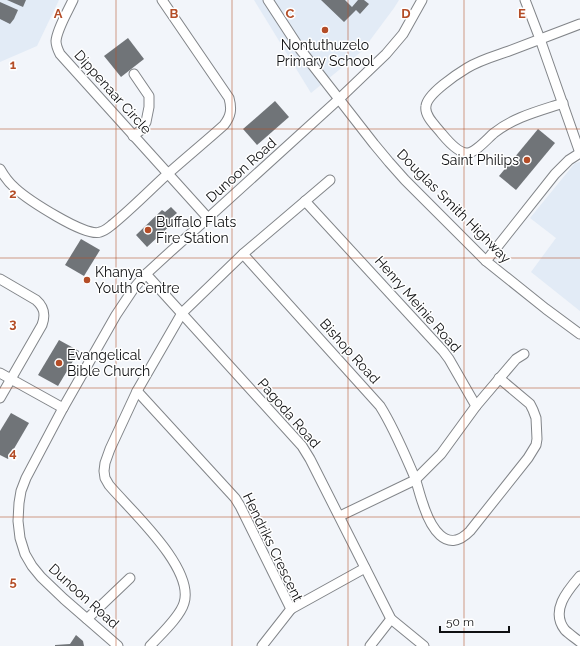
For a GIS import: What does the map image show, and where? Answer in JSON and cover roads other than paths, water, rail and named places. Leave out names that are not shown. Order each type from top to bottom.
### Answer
[{"type":"street","name":"Dippenaar Circle","points":[[73,0],[56,42],[60,54],[208,218]]},
{"type":"street","points":[[0,169],[9,183],[32,201],[78,228],[96,233],[106,229],[122,217],[224,125],[229,118],[231,111],[229,98],[162,0]]},
{"type":"street","name":"Douglas Smith Highway","points":[[268,0],[300,49],[388,162],[486,261],[580,334]]},
{"type":"street","name":"Dunoon Road","points":[[118,646],[41,577],[25,554],[20,538],[18,521],[21,491],[26,478],[63,408],[126,299],[134,288],[146,274],[339,99],[386,54],[396,43],[422,0]]},
{"type":"street","points":[[486,261],[555,174],[569,160],[580,153],[525,0]]},
{"type":"street","points":[[563,103],[517,119],[494,133],[481,145],[468,153],[463,153],[452,145],[426,110],[428,99],[431,95],[468,67],[580,24]]},
{"type":"street","points":[[133,136],[141,130],[146,122],[149,107],[149,96],[134,74]]},
{"type":"street","points":[[150,646],[180,612],[186,596],[185,587],[175,565],[160,542],[109,485],[104,471],[110,449],[137,391],[182,313],[243,254],[330,180]]},
{"type":"street","name":"Henry Meinie Road","points":[[305,201],[443,351],[476,406]]},
{"type":"street","name":"Bishop Road","points":[[243,254],[380,406],[388,418],[415,480],[423,506],[435,529],[451,541],[458,540],[465,536],[528,458],[536,445],[536,418],[530,404],[499,378]]},
{"type":"street","name":"Pagoda Road","points":[[146,274],[302,446],[340,516],[391,619],[424,646]]},
{"type":"street","points":[[0,279],[36,300],[43,308],[44,314],[42,325],[0,398]]},
{"type":"street","points":[[340,516],[415,480],[441,454],[476,406],[516,358],[524,354]]},
{"type":"street","points":[[0,373],[63,408]]},
{"type":"street","name":"Hendriks Crescent","points":[[137,391],[235,498],[291,609],[262,646]]},
{"type":"street","points":[[291,609],[365,568]]},
{"type":"street","points":[[580,576],[565,595],[559,614],[561,623],[566,631],[580,642]]},
{"type":"street","points":[[87,618],[130,578]]},
{"type":"street","points":[[370,646],[391,619]]},
{"type":"place","name":"Nontuthuzelo Primary School","points":[[325,30]]},
{"type":"place","name":"Saint Philips","points":[[527,160]]},
{"type":"place","name":"Buffalo Flats Fire Station","points":[[148,230]]},
{"type":"place","name":"Khanya Youth Centre","points":[[87,280]]},
{"type":"place","name":"Evangelical Bible Church","points":[[59,363]]}]
